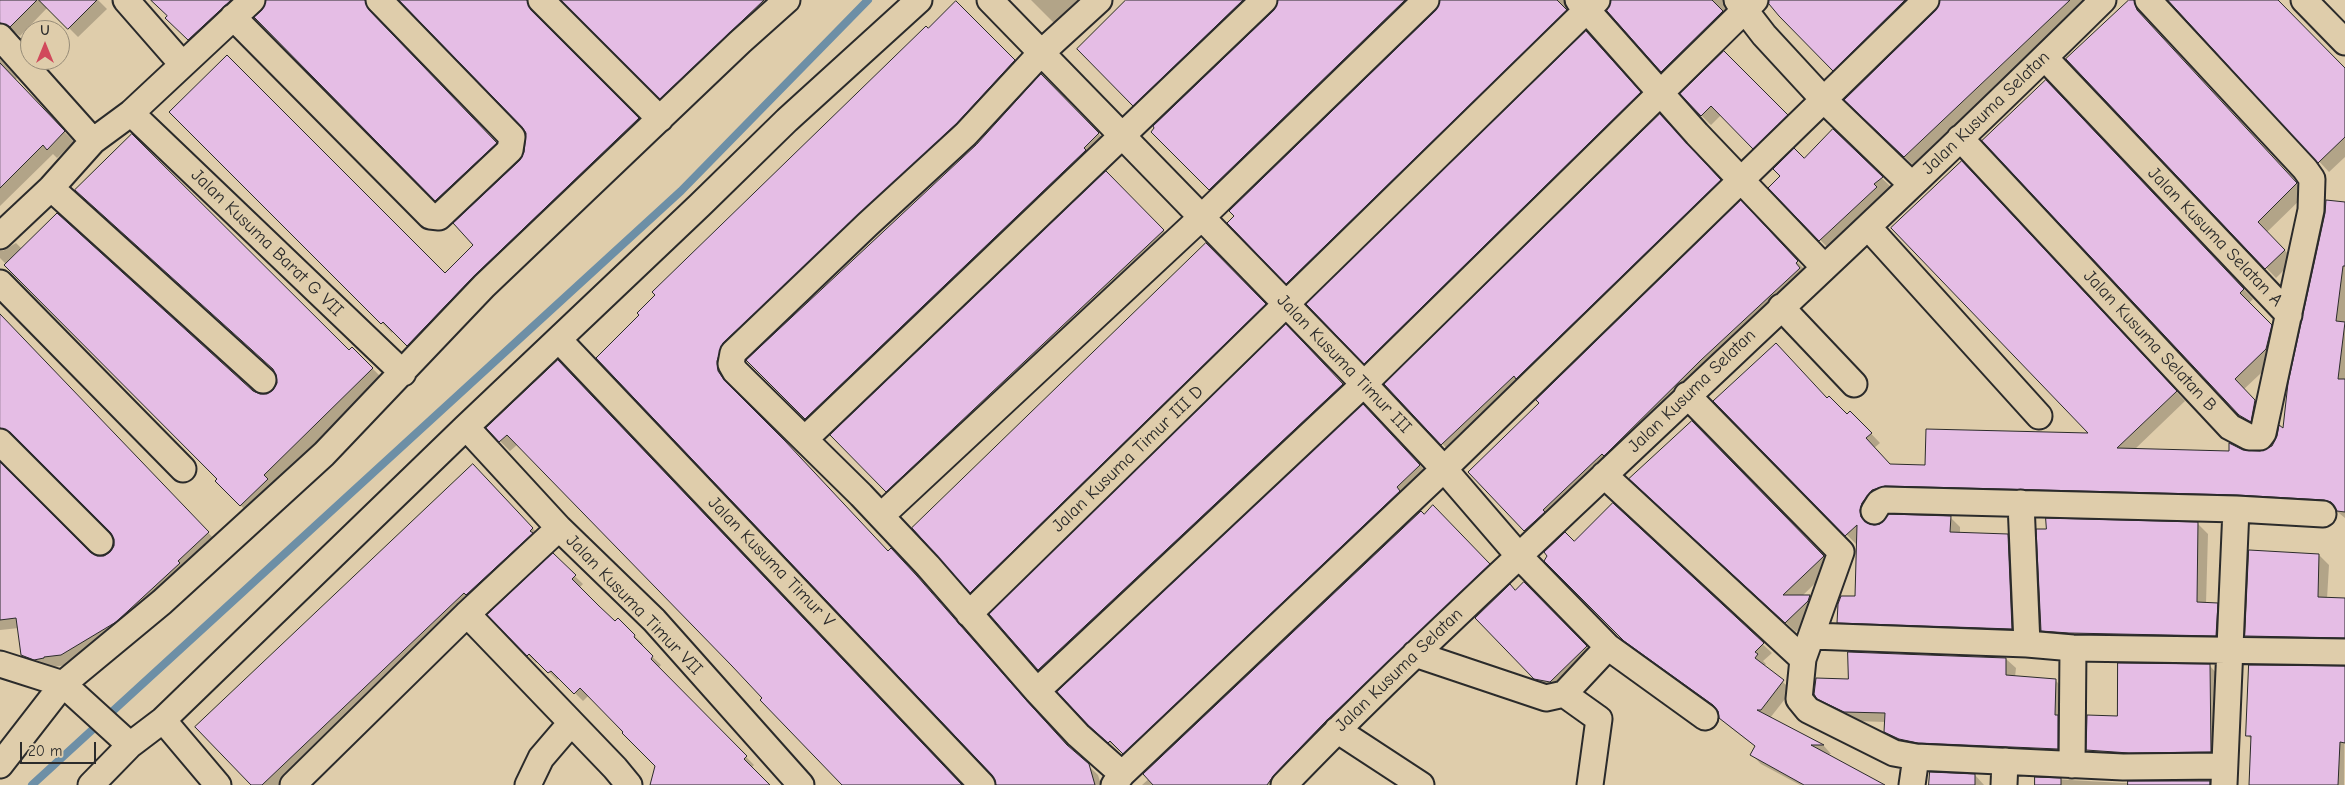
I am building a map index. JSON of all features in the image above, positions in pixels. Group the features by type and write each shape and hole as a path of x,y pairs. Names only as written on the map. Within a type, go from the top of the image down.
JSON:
{"street":[{"path":"126,0 182,64"},
{"path":"5,221 51,188 93,141 131,113 252,0"},
{"path":"233,17 430,216 439,217 510,150 512,137 379,0"},
{"path":"541,0 660,119"},
{"path":"0,765 63,684 237,535 324,454 484,286 788,0"},
{"path":"91,785 124,739 163,720 466,426 559,340 787,120 919,0"},
{"name":"Jalan Kusuma Timur III","path":"990,0 1364,384 1444,468 1519,556 1608,647 1705,717"},
{"path":"1099,0 1042,52 966,134 868,224 733,353 731,364 735,371 881,516 1118,779 1444,468 1926,0"},
{"path":"805,439 1120,135 1264,0"},
{"path":"881,516 1202,216 1426,0"},
{"name":"Jalan Kusuma Selatan","path":"1284,785 1415,654 1687,395 1868,227 2103,0"},
{"name":"Jalan Kusuma Selatan A","path":"2148,0 2306,169 2312,180 2311,210 2289,315"},
{"path":"2304,0 2345,42"},
{"path":"1587,3 1661,93 1740,180 1824,267"},
{"name":"Jalan Kusuma Timur III D","path":"969,614 1287,304 1587,3"},
{"path":"1037,691 1364,384 1661,93 1746,3 1764,35 1824,100 1912,184"},
{"path":"0,37 93,141"},
{"name":"Jalan Kusuma Selatan A","path":"2045,58 2289,315"},
{"name":"Jalan Kusuma Barat G VII","path":"131,113 403,373"},
{"name":"Jalan Kusuma Selatan B","path":"1960,138 2230,427 2249,437 2260,438 2263,433 2289,315"},
{"path":"51,188 263,380"},
{"path":"1868,227 2039,416"},
{"path":"0,283 183,469"},
{"path":"1781,307 1854,384"},
{"name":"Jalan Kusuma Timur V","path":"559,340 982,785"},
{"path":"1687,395 1841,552 1803,659 1799,699 1808,710 1894,753 2004,773 2072,765 2123,776 2224,776 2236,509"},
{"name":"Jalan Kusuma Timur VII","path":"466,426 559,528 654,620 801,785"},
{"path":"0,442 100,542"},
{"path":"1604,475 1803,659"},
{"path":"1874,511 1879,503 1885,500 2236,509 2323,514"},
{"path":"2021,503 2027,644"},
{"path":"293,785 467,614 559,528"},
{"path":"467,614 616,768 628,785"},
{"path":"1812,636 2027,644 2073,648 2345,652"},
{"path":"1415,654 1546,698 1564,694 1608,647"},
{"path":"2072,765 2073,648"},
{"path":"0,664 63,684 124,739"},
{"path":"1564,694 1599,719 1590,785"},
{"path":"163,720 218,785"},
{"path":"528,785 541,758 571,723"},
{"path":"1337,730 1420,785"},
{"path":"1912,785 1916,757"}],"building":[{"path":"0,0 37,0 10,27 0,23"},
{"path":"39,0 97,0 70,27 70,20 59,20"},
{"path":"151,0 231,0 188,40 165,18 167,16"},
{"path":"266,0 365,0 369,10 497,143 435,201 254,17 262,10"},
{"path":"399,0 527,0 531,10 639,118 474,276 407,346 383,322 381,324 169,112 227,55 445,273 473,245 453,223 520,160 524,152 526,133"},
{"path":"561,0 764,0 660,99"},
{"path":"1126,0 1243,0 1133,106 1077,49"},
{"path":"1278,0 1405,0 1209,190 1151,132 1154,128 1153,126 1274,10"},
{"path":"1440,0 1557,0 1567,10 1286,284 1227,223 1234,216 1229,211 1436,10"},
{"path":"1611,0 1712,0 1723,11 1661,72 1607,11"},
{"path":"1769,0 1905,0 1833,71 1779,16 1769,4"},
{"path":"1940,0 2070,0 1904,157 1844,100 1936,10"},
{"path":"2129,0 2134,0 2137,10 2297,183 2258,222 2285,250 2265,269 2066,59"},
{"path":"2168,0 2278,0 2345,68 2345,137 2318,163"},
{"path":"956,1 1015,60 956,124 723,343 717,361 718,371 725,381 785,441 888,551 891,548 1067,745 1089,764 1095,785 996,785 992,775 596,358 639,315 637,313 655,295 652,292 926,26 928,28"},
{"path":"1586,31 1641,92 1364,364 1306,304"},
{"path":"1724,51 1788,115 1753,149 1711,106 1701,116 1680,94"},
{"path":"0,63 65,131 47,150 43,145 0,188"},
{"path":"1041,74 1099,133 1084,148 1086,150 805,419 746,360 976,145"},
{"path":"2046,80 2244,289 2240,293 2272,325 2266,349 2235,379 2255,400 2251,422 2239,415 1982,141"},
{"path":"1660,114 1721,180 1516,379 1514,376 1441,445 1384,384"},
{"path":"1833,129 1883,177 1874,184 1877,187 1819,241 1768,188 1780,176 1773,169 1794,148 1804,158"},
{"path":"132,134 349,350 352,347 373,368 264,475 268,479 240,506 215,481 217,479 4,265 57,213 253,391 267,394 273,390 277,383 273,369 75,190"},
{"path":"1962,161 2177,391 2117,448 2229,451 2229,443 2243,450 2260,451 2272,446 2277,436 2279,425 2283,428 2288,383 2325,213 2326,200 2345,202 2345,266 2343,266 2336,321 2345,322 2338,379 2345,379 2345,512 2337,511 2331,502 2324,500 2237,495 1885,486 1872,490 1862,503 1861,517 1867,523 1880,524 1889,514 1951,516 1950,532 2008,534 2012,629 1837,623 1838,604 1841,596 1855,596 1857,525 1845,536 1713,401 1776,343 1827,398 1829,396 1847,414 1850,411 1872,433 1866,438 1890,464 1925,465 1926,429 2088,433 1891,228"},
{"path":"1106,171 1164,230 886,492 830,435"},
{"path":"1741,200 1798,261 1796,263 1800,268 1701,360 1604,456 1602,454 1543,510 1545,512 1524,531 1468,472 1539,403 1536,400"},
{"path":"1206,243 1266,304 970,593 912,528"},
{"path":"0,314 209,532 178,561 180,563 116,622 61,655 34,660 21,655 16,618 0,620 0,462 90,552 97,556 104,556 114,546 114,539 110,532 10,432 0,428"},
{"path":"1286,324 1343,384 1038,670 989,614"},
{"path":"558,360 962,785 842,785 760,700 762,698 732,666 507,435 499,442 486,428"},
{"path":"1363,404 1420,465 1397,487 1400,491 1123,754 1110,741 1108,743 1088,725 1057,692"},
{"path":"1692,421 1824,556 1783,595 1810,595 1808,601 1785,623 1629,479"},
{"path":"473,464 533,528 530,531 533,533 466,595 464,593 262,785 251,785 195,727"},
{"path":"1613,503 1764,643 1755,652 1758,654 1755,658 1784,680 1761,710 1757,710 1824,745 1811,745 1885,785 1804,785 1750,755 1755,746 1719,718 1718,711 1713,705 1624,641 1544,561 1547,556 1544,552 1565,532 1574,541"},
{"path":"1433,505 1490,564 1325,722 1274,775 1267,785 1153,785 1143,774 1421,511 1424,514"},
{"path":"2046,518 2198,522 2197,602 2218,603 2216,636 2041,631 2036,529 2046,529"},
{"path":"2249,550 2319,554 2318,597 2345,598 2345,638 2245,636"},
{"path":"553,553 576,575 572,579 615,621 618,618 635,635 634,637 653,656 651,659 747,756 744,759 770,785 650,785 655,766 623,732 580,688 574,694 551,671 548,673 529,654 527,656 487,615"},
{"path":"1524,582 1587,646 1550,682 1534,679 1475,618 1510,584 1515,590"},
{"path":"1848,652 2006,658 2006,675 2056,679 2055,715 2058,715 2058,749 1918,743 1899,739 1884,732 1885,713 1844,712 1817,699 1814,694 1816,678 1848,679"},
{"path":"2118,663 2210,664 2211,752 2129,753 2086,750 2087,715 2117,716"},
{"path":"2249,665 2345,666 2345,743 2340,742 2338,785 2249,785 2251,736 2246,736"},
{"path":"1930,772 1975,774 1975,785 1929,785"},
{"path":"2035,777 2061,778 2061,785 2035,785"},
{"path":"2128,781 2210,781 2210,785 2128,785"}],"waterway":[{"path":"32,785 681,191 868,0"}]}
